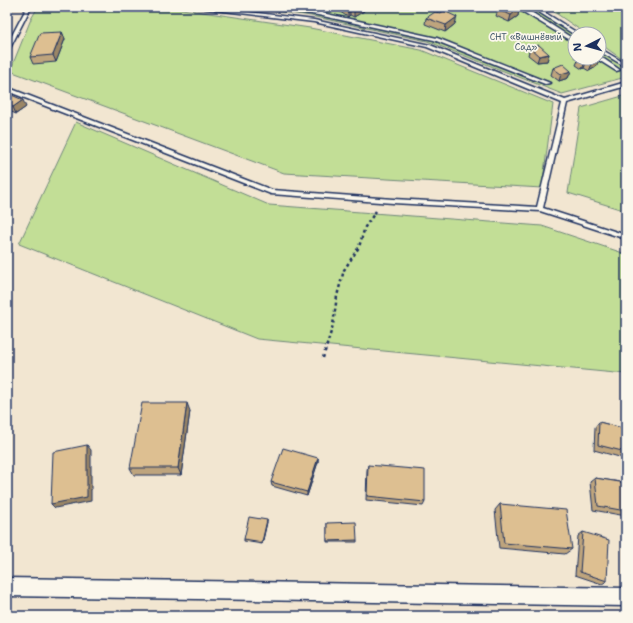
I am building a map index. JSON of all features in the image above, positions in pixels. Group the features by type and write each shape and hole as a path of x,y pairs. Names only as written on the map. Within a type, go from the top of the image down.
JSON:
{"street":[{"path":"7,587 626,597"}],"lane":[{"path":"7,50 29,7"},
{"path":"198,7 314,21 428,46 565,102 626,84"},
{"path":"271,7 318,14 435,39 547,83"},
{"path":"318,14 328,7"},
{"path":"517,7 567,37"},
{"path":"533,7 567,28"},
{"path":"607,54 626,66"},
{"path":"607,63 618,70"},
{"path":"7,89 271,192 393,201 540,209 626,237"},
{"path":"540,209 565,102"}],"path":[{"path":"323,358 333,325 336,296 344,270 359,247 365,227 376,211 393,201"}],"green space":[{"path":"38,7 168,7 310,28 421,50 553,104 542,188 284,173 10,71 31,19"},
{"name":"СНТ «Вишнёвый Сад»","path":"245,7 533,7 567,29 567,66 607,66 607,55 626,68 626,77 562,94 427,41 311,16"},
{"path":"547,7 626,7 626,62 607,49 607,26 574,26"},
{"path":"626,95 626,211 568,193 581,108"},
{"path":"76,122 269,205 542,226 626,254 626,374 257,339 19,244"}],"building":[{"path":"343,7 360,7 354,10 348,10"},
{"path":"501,7 514,7 519,9 511,15 498,10"},
{"path":"444,11 457,17 446,25 426,18 435,12 440,13"},
{"path":"62,32 53,55 30,57 40,33"},
{"path":"539,45 549,54 539,56 530,48"},
{"path":"563,64 571,71 561,74 553,68"},
{"path":"7,93 23,100 13,107 7,105"},
{"path":"142,403 187,403 178,468 130,468"},
{"path":"599,422 626,429 626,452 598,445"},
{"path":"87,445 87,497 51,504 53,452"},
{"path":"283,448 318,458 307,492 271,482"},
{"path":"368,465 425,470 425,502 367,496"},
{"path":"595,478 626,483 626,511 598,506"},
{"path":"500,504 566,510 572,549 504,543"},
{"path":"249,517 267,520 262,542 244,539"},
{"path":"356,522 357,540 327,541 327,523"},
{"path":"583,532 609,540 607,581 580,572"}],"waterway":[{"path":"7,15 12,7"}]}
